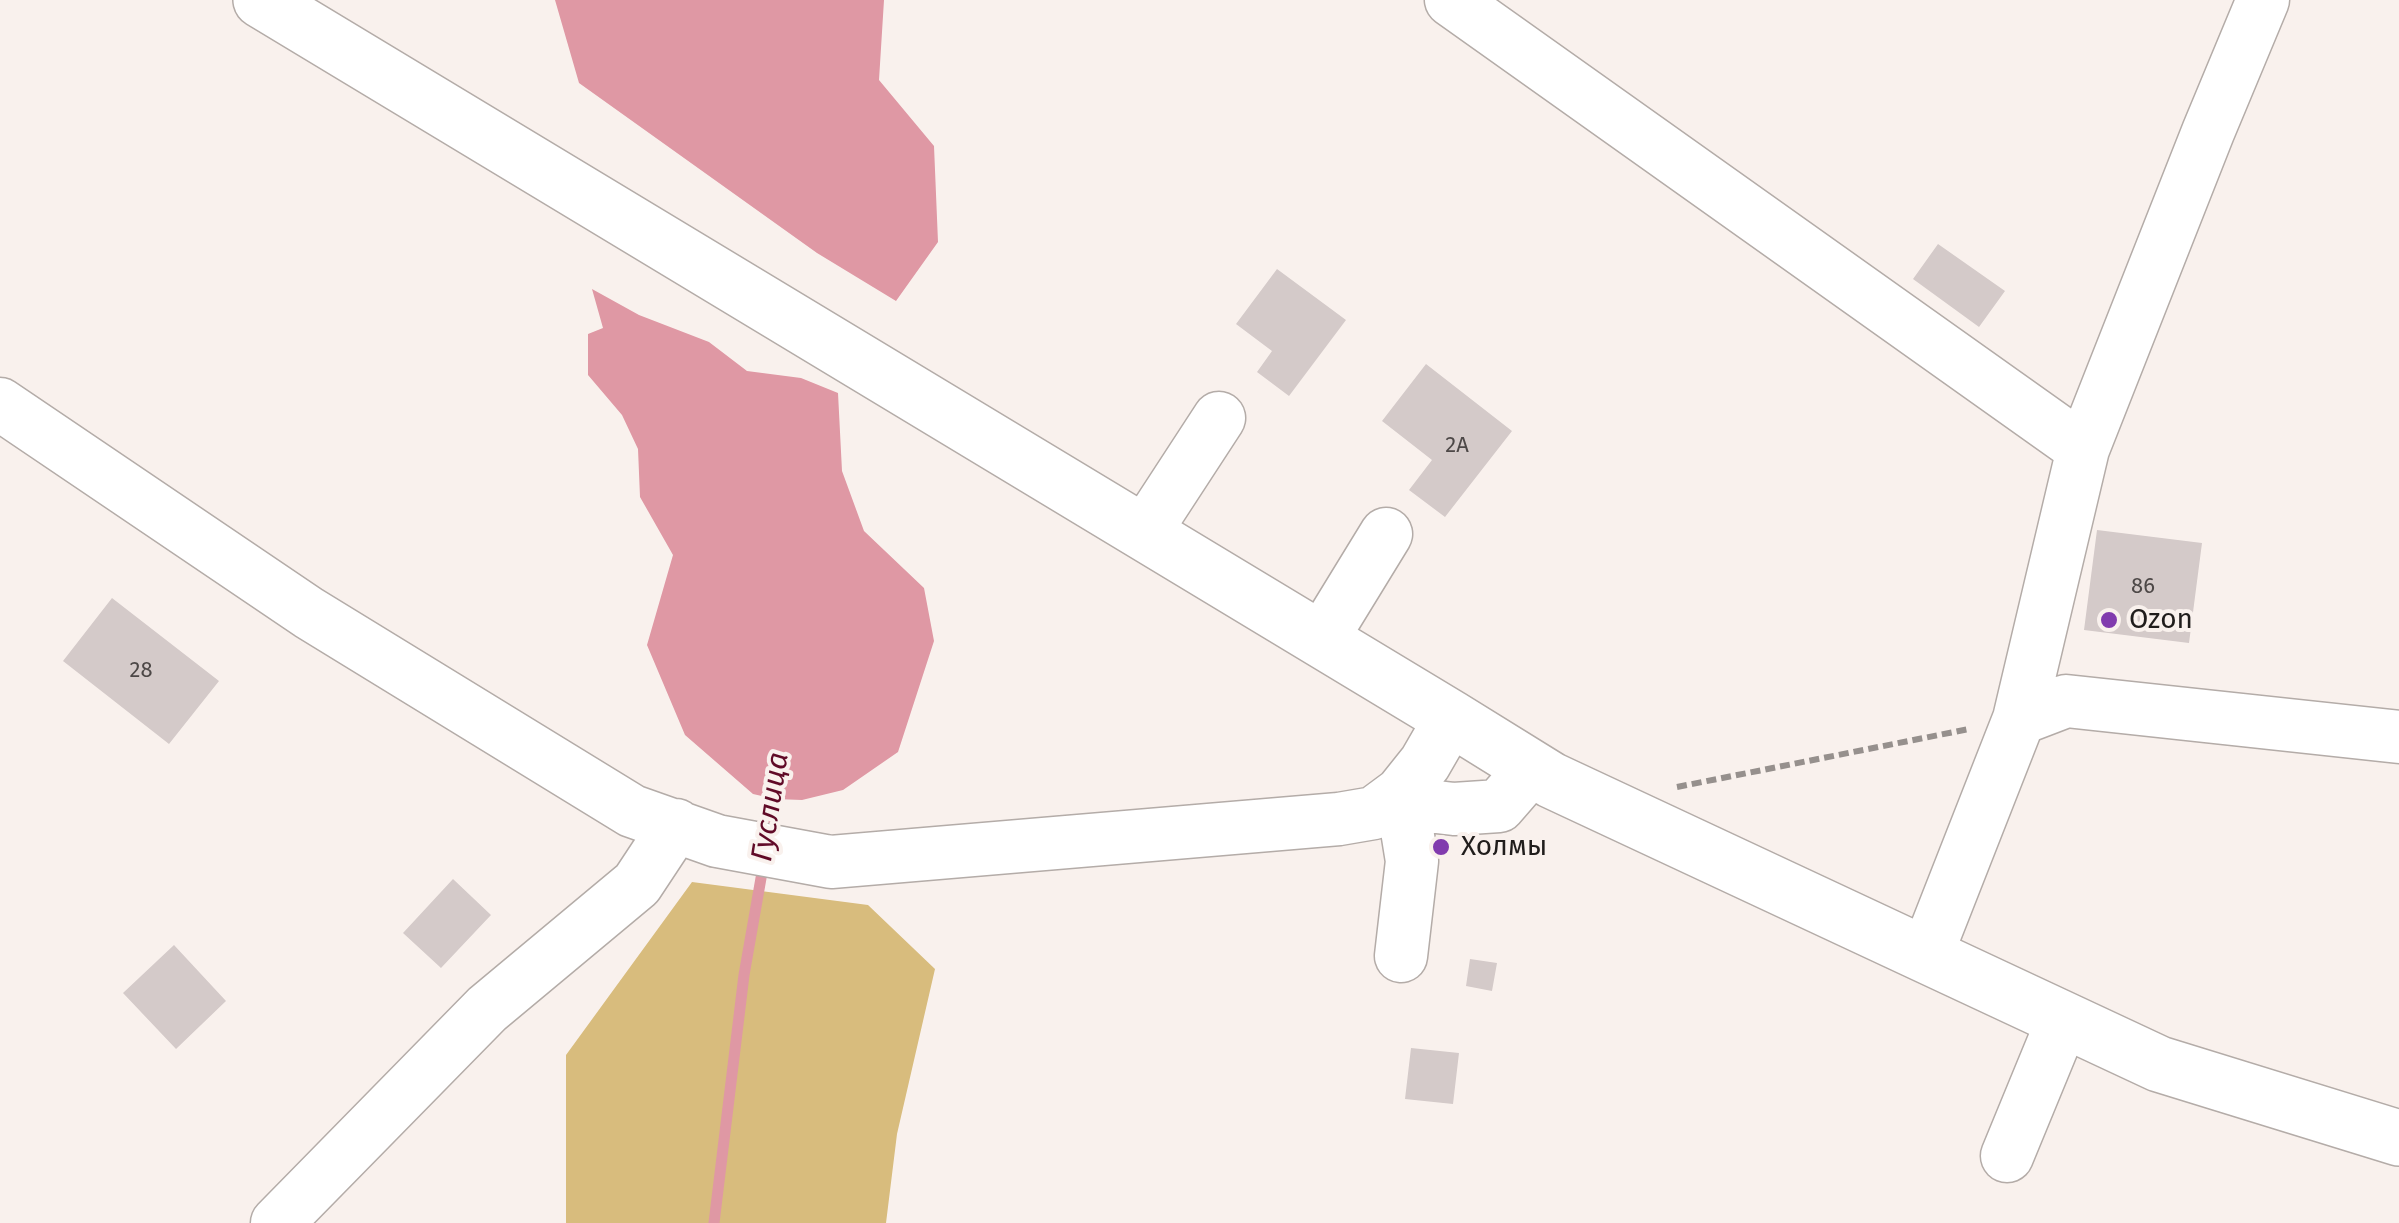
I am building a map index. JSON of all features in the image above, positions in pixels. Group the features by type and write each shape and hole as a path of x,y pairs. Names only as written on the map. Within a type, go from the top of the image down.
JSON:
{"main road":[{"path":"261,0 1550,780 2159,1064 2399,1138"}],"street":[{"path":"1451,0 2083,449"},
{"path":"1926,956 2019,720 2083,449 2263,0"},
{"path":"0,404 309,613 632,811 696,833 830,862 1374,814 1401,794 1425,763 1451,718"},
{"path":"1144,533 1219,418"},
{"path":"1321,640 1386,534"},
{"path":"2019,720 2066,701 2399,736"},
{"path":"1401,794 1428,806 1498,806 1532,768"},
{"path":"1401,794 1412,861 1401,956"},
{"path":"277,1223 487,1009 696,833"},
{"path":"2007,1156 2063,1020"}],"path":[{"path":"1670,789 2019,720"}],"shaded area":[{"path":"555,0 884,0 879,80 934,146 938,242 896,301 817,253 579,83"},
{"path":"592,289 639,315 709,342 747,371 801,378 838,393 842,471 864,531 924,588 934,641 898,752 843,790 802,800 753,794 685,735 647,645 673,555 640,497 638,449 622,415 588,375 588,334 603,328"},
{"path":"692,882 868,905 935,969 897,1134 886,1223 566,1223 566,1055"}],"building":[{"path":"1938,244 2005,291 1979,327 1913,279"},
{"path":"1277,269 1346,320 1289,396 1257,372 1272,351 1236,324"},
{"path":"1426,364 1512,431 1445,517 1409,490 1432,460 1382,421"},
{"path":"2097,530 2202,543 2189,643 2084,630"},
{"path":"112,598 219,681 169,744 63,661"},
{"path":"453,879 491,915 441,968 403,933"},
{"path":"174,945 226,1001 176,1049 123,993"},
{"path":"1470,959 1497,963 1492,991 1466,986"},
{"path":"1411,1048 1459,1053 1453,1104 1405,1099"}],"waterway":[{"name":"Гуслица","path":"768,838 777,787"},
{"name":"Гуслица","path":"714,1223 744,975 764,861"}],"place":[{"name":"Ozon","path":"2109,620"},
{"name":"Холмы","path":"1441,847"}]}
